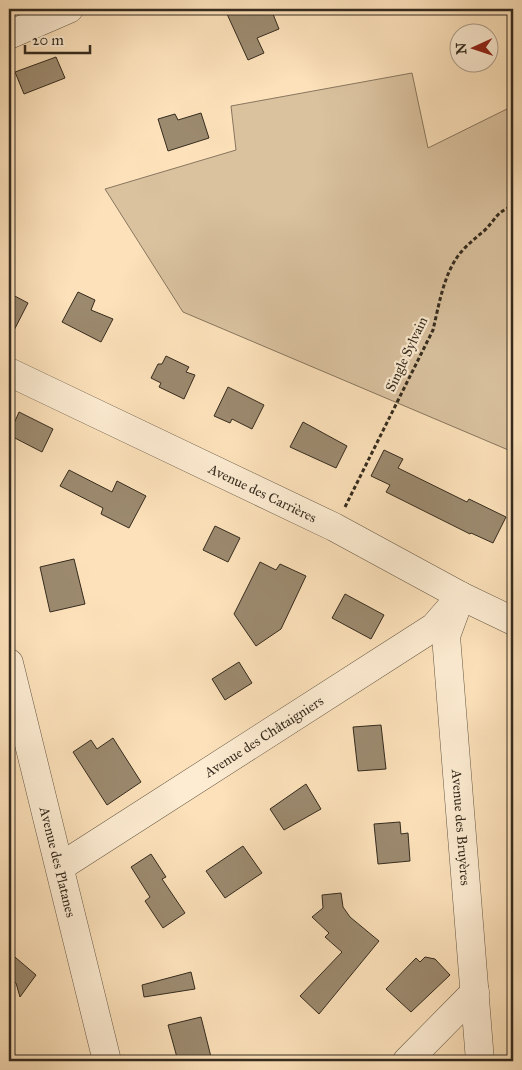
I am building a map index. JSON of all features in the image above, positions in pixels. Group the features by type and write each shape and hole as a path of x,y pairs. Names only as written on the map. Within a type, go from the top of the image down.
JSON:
{"street":[{"path":"9,35 69,9"},
{"name":"Avenue des Carrières","path":"9,372 334,527 461,596 513,621"},
{"name":"Avenue des Châtaigniers","path":"60,866 434,627 461,596"},
{"name":"Avenue des Bruyères","path":"461,596 446,636 476,992 480,1061"},
{"name":"Avenue des Platanes","path":"9,663 107,1061"},
{"path":"407,1061 476,992"}],"path":[{"name":"Single Sylvain","path":"334,527 433,330 453,263 462,250 488,227 493,218 502,210 513,206"}],"shaded area":[{"path":"412,73 428,148 513,106 513,452 183,312 105,189 236,150 231,106"}],"building":[{"path":"228,9 271,9 279,29 257,38 264,53 248,60 227,14 230,13"},
{"path":"56,57 65,78 24,94 15,72"},
{"path":"201,113 209,138 168,151 158,119 175,114 178,120"},
{"path":"78,292 95,300 91,310 113,319 101,342 62,322"},
{"path":"9,293 28,303 9,340"},
{"path":"166,356 189,367 186,372 195,375 184,399 159,387 161,383 151,378 158,364 162,364"},
{"path":"228,387 264,405 252,429 232,419 230,423 214,416"},
{"path":"19,412 53,429 42,452 9,435"},
{"path":"303,422 347,446 336,468 290,447"},
{"path":"384,450 403,459 398,468 467,502 469,499 506,517 493,543 470,534 386,492 390,485 371,476"},
{"path":"69,470 112,492 117,481 146,496 129,528 101,514 103,508 60,486"},
{"path":"215,526 240,538 228,562 203,550"},
{"path":"74,559 85,604 50,612 40,567"},
{"path":"260,562 276,570 280,564 306,576 281,629 256,646 234,614"},
{"path":"345,594 384,615 371,639 332,618"},
{"path":"239,662 252,683 225,700 212,679"},
{"path":"381,725 386,769 358,771 353,727"},
{"path":"113,738 141,782 107,805 73,752 91,740 97,749"},
{"path":"306,784 321,809 284,830 270,809"},
{"path":"400,822 401,834 408,833 410,861 378,864 374,824"},
{"path":"243,846 262,873 225,898 206,871"},
{"path":"151,854 166,877 162,879 185,913 163,928 145,901 150,897 131,867"},
{"path":"341,893 343,907 350,917 379,941 319,1014 300,996 342,952 325,937 329,933 312,917 323,908 322,895"},
{"path":"9,952 36,975 20,997 16,983 9,978"},
{"path":"425,957 435,959 450,975 411,1012 386,989 416,958 420,962"},
{"path":"191,972 195,989 144,997 142,985"},
{"path":"201,1017 212,1061 178,1061 168,1025"}]}
